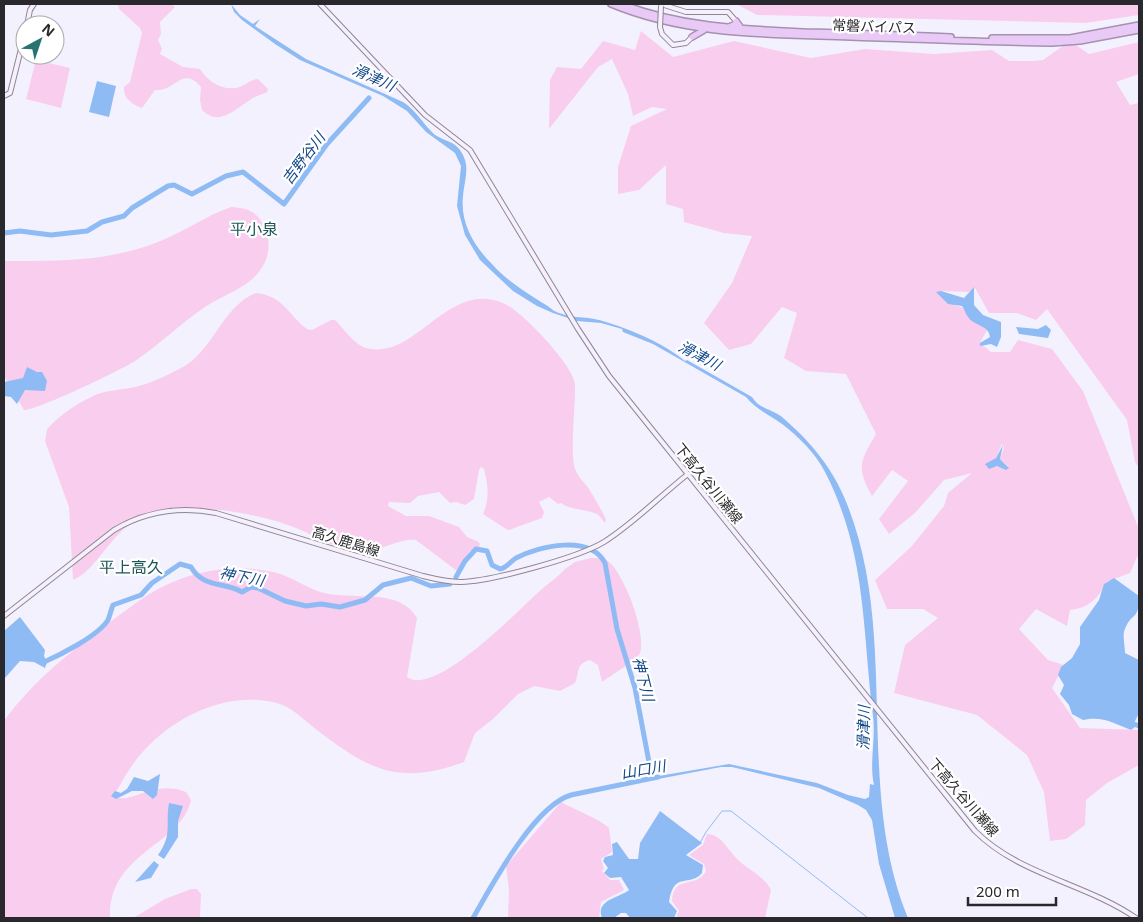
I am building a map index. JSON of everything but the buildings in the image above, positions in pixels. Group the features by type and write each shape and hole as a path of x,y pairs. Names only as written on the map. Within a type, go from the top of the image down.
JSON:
{"highway":[{"name":"常磐バイパス","path":"611,4 644,16 705,30 845,37 1052,43 1080,41 1139,30"},
{"name":"常磐バイパス","path":"622,4 647,13 689,23 744,30 1052,39 1081,37 1139,25"},
{"path":"727,28 735,24 736,21 738,26 744,30"},
{"path":"688,27 692,37 705,30"}],"main road":[{"name":"下高久谷川瀬線","path":"320,4 425,115 470,150 578,329 609,376 975,831 989,844 1011,858 1105,899 1136,918"},
{"path":"692,37 686,43 672,45 662,34 660,27 661,4 686,12 728,12 736,21"},
{"path":"4,96 10,93 17,65"},
{"name":"高久鹿島線","path":"4,616 114,530 142,517 174,510 193,509 216,513 423,576 458,582 488,578 593,548 616,533 688,474"}],"shaded area":[{"path":"118,4 171,4 175,7 160,22 161,34 158,40 162,49 160,54 183,67 200,69 207,78 222,87 240,87 258,79 268,89 267,92 254,97 226,115 214,117 202,110 200,100 201,87 189,78 162,90 155,90 142,108 134,105 126,97 124,87 130,82 142,33 140,28 119,9"},
{"path":"736,4 1139,4 1139,15 1085,23 757,15"},
{"path":"641,31 673,57 734,41 811,58 865,49 934,54 992,50 1009,61 1033,61 1043,60 1070,41 1089,54 1139,42 1139,74 1116,82 1130,105 1139,103 1139,468 1135,462 1127,420 1047,309 1036,320 1017,313 989,313 975,288 969,292 941,291 946,302 963,308 987,330 980,343 991,352 1010,352 1018,340 1052,349 1083,391 1139,529 1139,553 1130,573 1106,582 1092,602 1070,610 1067,626 1036,609 1019,629 1048,660 1064,665 1052,688 1080,728 1139,730 1139,765 1107,783 1086,800 1085,825 1066,839 1050,841 1044,792 1027,755 977,715 894,693 905,645 938,618 923,609 887,609 875,580 911,547 944,506 948,493 972,473 944,480 915,513 889,534 879,519 908,481 892,470 872,496 864,478 862,465 866,451 876,434 846,374 806,371 784,358 797,313 782,307 751,344 729,350 704,323 732,283 752,236 724,233 684,222 683,209 666,204 666,165 639,190 618,194 618,167 631,126 667,109 652,107 633,116 628,94 612,59 598,67 549,129 550,80 557,67 581,69 603,41 635,50","holes":["1002,444 1004,447 1000,459 1008,466 1006,470 1000,466 993,467 989,462 996,458"]},
{"path":"35,65 57,65 70,68 61,108 26,99"},
{"path":"231,207 251,211 261,221 266,231 268,253 264,264 256,276 205,307 127,366 61,397 32,409 24,410 4,376 4,261 82,259 139,249 177,234"},
{"path":"256,293 273,298 279,302 307,329 312,330 331,320 335,320 353,340 366,348 384,349 401,343 448,311 465,302 483,299 503,303 511,308 545,339 572,375 575,384 574,464 577,474 589,489 604,515 605,523 597,514 561,503 558,504 549,497 539,502 544,512 542,518 509,530 506,529 483,514 488,491 484,469 481,467 474,499 465,505 456,502 450,503 439,492 418,496 410,503 389,502 388,506 406,516 429,516 459,527 467,537 479,542 480,546 469,552 457,571 416,540 401,541 370,551 353,551 331,544 279,522 239,513 196,508 176,509 139,519 120,533 89,568 73,580 69,507 45,441 47,429 68,410 93,396 108,391 140,386 181,368 192,361 210,341 234,308 244,299"},
{"path":"591,558 606,560 620,576 633,604 640,635 641,647 639,655 602,682 598,665 590,660 580,666 575,683 560,691 534,686 518,694 493,719 475,733 464,762 421,773 403,773 369,764 336,744 295,712 280,704 259,700 237,701 216,705 195,713 157,737 127,773 115,793 115,797 122,798 164,788 175,789 186,792 191,800 185,816 174,829 146,851 120,878 112,896 110,918 4,918 4,721 26,694 51,669 147,595 195,574 242,568 277,573 315,590 329,594 390,599 410,609 417,618 407,677 420,680 437,675 457,663 478,648 565,569 575,562"},
{"path":"561,802 592,817 609,828 612,852 601,859 604,869 602,871 610,880 619,880 624,890 601,902 599,918 508,918 509,890 506,866"},
{"path":"707,834 716,837 724,843 737,859 768,885 771,890 765,918 676,918 679,911 672,901 676,887 697,879 706,871 704,864 689,855 703,845"},
{"path":"191,889 197,889 201,894 200,918 133,918 165,899"}],"water":[{"path":"231,4 240,15 253,24 260,19 255,26 306,59 403,102 412,109 434,134 457,147 463,155 466,165 463,206 466,225 470,234 480,250 498,270 524,291 557,312 600,320 615,325 668,349 685,361 687,360 752,397 758,404 778,414 820,456 835,479 847,504 863,555 871,606 883,817 892,868 908,918 895,918 879,864 872,820 866,810 858,805 819,788 732,767 721,767 653,780 653,777 729,764 817,783 848,795 865,799 869,797 870,784 874,785 872,768 874,725 861,592 849,532 839,502 817,459 794,434 746,397 653,344 623,332 622,329 601,323 577,321 553,313 537,306 513,291 480,260 465,235 457,206 461,166 455,153 426,132 407,111 383,96 300,60 275,44 242,20 234,12"},
{"path":"97,81 116,86 109,117 89,112"},
{"path":"974,287 974,305 983,315 1001,322 1001,337 997,347 991,344 980,346 980,343 990,337 987,330 971,320 962,306 948,304 936,292 941,291 964,298"},
{"path":"1046,325 1051,330 1048,338 1019,334 1016,327 1038,329"},
{"path":"27,367 37,372 42,372 47,381 45,391 25,390 17,404 11,397 4,396 4,382 23,378"},
{"path":"1003,445 1000,459 1009,468 1006,470 997,466 989,469 985,464 996,458"},
{"path":"1114,578 1139,596 1138,610 1128,623 1124,634 1125,653 1139,660 1139,713 1134,723 1135,727 1131,730 1102,720 1083,720 1072,714 1069,705 1060,694 1064,685 1058,675 1061,667 1072,658 1080,644 1080,627 1099,600 1104,584"},
{"path":"20,617 45,650 44,656 47,662 45,668 34,662 20,661 4,679 4,631"},
{"path":"160,774 157,795 153,799 143,791 132,791 116,799 111,796 115,791 121,793 127,789 134,777 148,781"},
{"path":"169,803 183,806 178,821 178,837 164,859 158,855 163,848 167,835"},
{"path":"660,811 702,843 686,855 703,865 702,873 697,877 682,881 674,886 669,902 677,911 674,918 630,918 626,913 621,913 614,918 602,918 602,907 605,903 629,890 621,877 610,878 604,873 608,868 603,861 605,857 613,855 612,844 617,842 629,859 638,859 640,843"},
{"path":"154,861 159,865 151,878 135,882"}],"waterway":[{"name":"吉野谷川","path":"4,233 20,231 51,235 87,231 102,222 124,216 132,208 168,186 174,185 192,194 226,176 243,172 284,204 327,144 369,98"},
{"name":"神下川","path":"456,577 465,561 476,549 487,551 492,565 500,569 516,558 550,547 576,546 588,548 598,554 605,563 617,629 635,688 652,778"},
{"name":"神下川","path":"42,663 87,639 108,620 113,605 141,595 152,583 180,564 191,567 196,574 208,582 242,592 251,587 258,588 285,601 306,606 321,604 340,607 365,600 383,585 411,578 431,586 450,584"},
{"path":"1129,722 1139,726"},
{"name":"山口川","path":"473,918 515,848 543,814 557,802 571,795 658,777"},
{"path":"700,843 722,811 731,811 868,918"}],"district":[{"name":"平小泉","path":"254,229"},
{"name":"平上高久","path":"131,567"}],"water label":[{"name":"滑津川","path":"374,77"},
{"name":"滑津川","path":"700,355"},
{"name":"滑津川","path":"863,728"}]}
